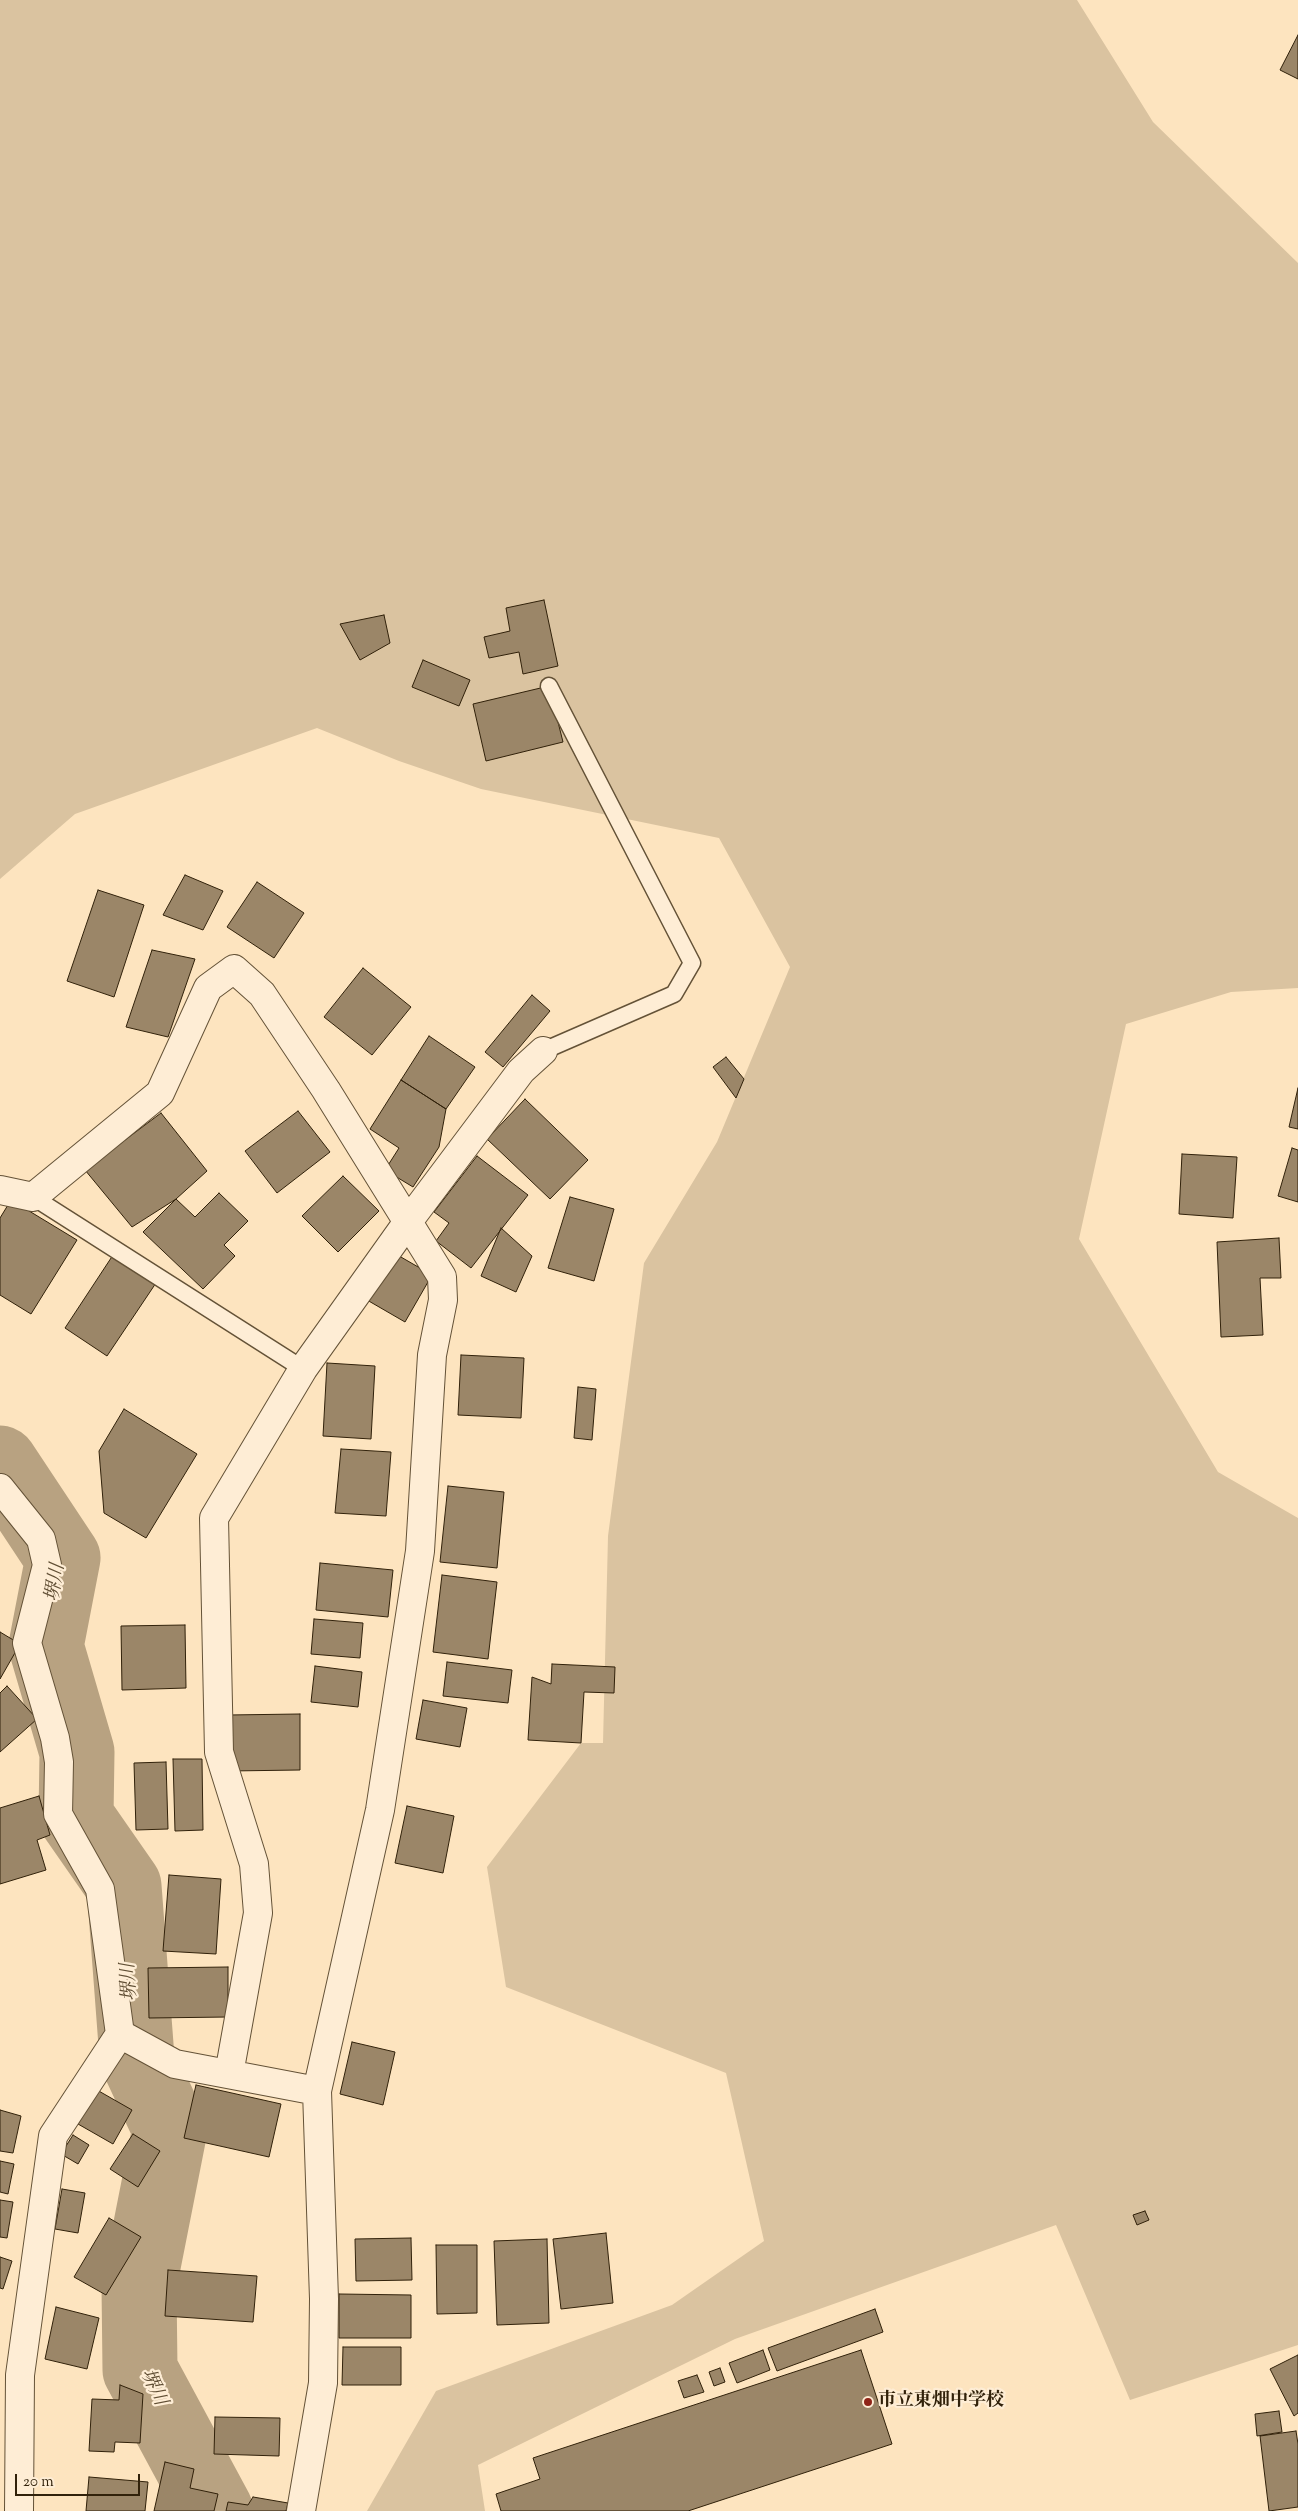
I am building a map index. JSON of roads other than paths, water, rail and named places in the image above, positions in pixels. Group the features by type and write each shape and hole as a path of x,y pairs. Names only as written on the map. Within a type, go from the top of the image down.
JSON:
{"street":[{"path":"0,1190 33,1197 160,1093 208,988 234,969 262,994 326,1090 407,1223 442,1276 443,1300 432,1355 420,1552 380,1810 318,2091 324,2299 323,2383 301,2511"},
{"path":"229,2074 258,1913 254,1864 219,1752 214,1518 304,1369 407,1223 521,1071 543,1051"},
{"path":"0,1488 40,1539 47,1565 27,1643 55,1738 59,1762 58,1814 100,1889 120,2034 53,2136 10,2367 19,2511"},
{"path":"120,2034 175,2064 318,2091"}],"lane":[{"path":"543,1051 674,994 692,963 549,686"},
{"path":"33,1197 304,1369"}],"waterway":[{"name":"堺川","path":"0,1463 63,1558 46,1646 77,1752 76,1817 124,1886 137,2058 170,2129 139,2286 140,2370 216,2511"}],"place":[{"name":"市立東畑中学校","path":"868,2402"}]}
